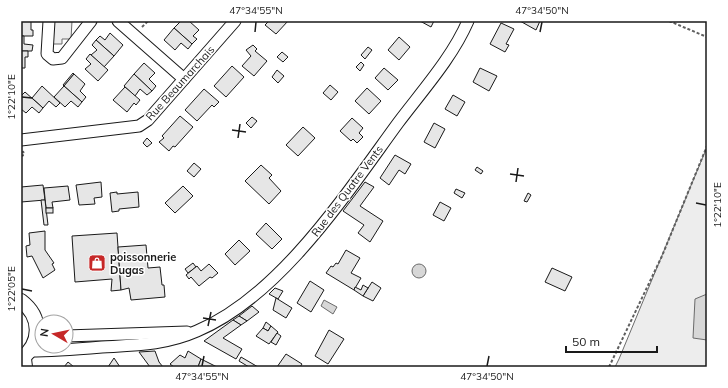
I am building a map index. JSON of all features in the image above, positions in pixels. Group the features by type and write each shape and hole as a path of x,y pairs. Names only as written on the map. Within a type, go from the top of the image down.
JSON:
{"street":[{"path":"49,21 47,54 53,59 62,58 91,21"},
{"path":"118,21 184,79"},
{"name":"Rue Beaumarchais","path":"21,140 139,126 148,120 235,21"},
{"name":"Rue des Quatre Vents","path":"24,359 164,343 196,332 215,323 235,310 260,290 296,255 330,215 444,62 468,21"},
{"path":"21,301 34,314"},
{"name":"Rue des Quatre Vents","path":"74,336 196,332"},
{"path":"24,359 34,342"}],"path":[{"path":"669,21 707,37"},
{"path":"609,367 662,256 707,146"}],"shaded area":[{"path":"53,21 72,21 71,39 62,39 62,44 52,44"},
{"path":"707,147 707,367 615,367 619,359"},
{"path":"419,264 424,266 426,271 424,276 419,278 414,276 412,271 414,266"},
{"path":"707,294 707,340 693,338 695,299"},
{"path":"324,300 337,307 333,314 321,306"}],"building":[{"path":"21,21 31,21 33,36 21,36"},
{"path":"181,21 189,21 199,30 193,36 197,39 192,44 174,28"},
{"path":"269,21 288,21 276,34 265,25"},
{"path":"420,21 434,21 431,27"},
{"path":"520,21 540,21 536,30"},
{"path":"501,23 514,29 506,44 509,45 505,52 490,44"},
{"path":"174,28 192,44 188,49 181,43 175,50 164,40"},
{"path":"110,33 123,45 114,56 96,40 100,36 105,40"},
{"path":"21,36 24,36 24,44 33,45 32,51 21,51"},
{"path":"399,37 410,47 399,60 388,50"},
{"path":"96,40 114,56 104,67 91,55 97,50 92,45"},
{"path":"253,45 257,49 255,51 267,61 254,76 242,66 251,56 246,50"},
{"path":"368,47 372,50 365,59 361,55"},
{"path":"21,51 28,51 28,57 25,57 25,68 21,68"},
{"path":"282,52 288,57 283,62 277,57"},
{"path":"90,54 108,70 98,81 85,69 91,64 86,59"},
{"path":"361,62 364,65 360,71 356,67"},
{"path":"144,63 155,73 149,79 156,86 152,91 134,74"},
{"path":"232,66 244,77 226,97 214,86"},
{"path":"384,68 398,80 388,90 375,78"},
{"path":"480,68 497,76 489,91 473,82"},
{"path":"277,70 284,76 278,83 272,77"},
{"path":"73,73 74,74 64,86 63,85"},
{"path":"74,74 85,84 80,91 86,97 82,102 64,86"},
{"path":"134,74 152,91 147,95 140,89 135,96 124,86"},
{"path":"330,85 338,92 331,100 323,93"},
{"path":"42,86 60,103 56,107 49,101 43,108 32,98"},
{"path":"64,86 82,102 78,107 71,101 65,107 54,97"},
{"path":"125,87 140,100 136,105 134,103 127,112 113,100"},
{"path":"367,88 381,101 369,114 355,101"},
{"path":"204,89 219,102 214,107 212,105 197,121 185,110"},
{"path":"25,92 43,108 39,113 32,107 26,113 21,109 21,96"},
{"path":"453,95 465,102 457,116 445,109"},
{"path":"180,116 193,127 175,147 173,146 169,151 159,142 164,138 162,136"},
{"path":"252,117 257,121 251,128 246,123"},
{"path":"352,118 363,128 359,133 363,137 357,143 353,139 351,141 340,131"},
{"path":"434,123 445,129 435,148 424,142"},
{"path":"303,127 315,138 298,156 286,145"},
{"path":"147,138 152,143 147,147 143,143"},
{"path":"395,155 411,164 405,174 399,170 389,185 380,178"},
{"path":"194,163 201,169 194,177 187,171"},
{"path":"261,165 272,175 269,178 281,191 269,204 245,181"},
{"path":"477,167 483,171 481,174 475,170"},
{"path":"101,182 102,197 94,198 95,204 79,205 76,185"},
{"path":"365,182 374,187 360,206 383,221 370,242 358,233 364,225 343,211"},
{"path":"43,185 45,200 21,202 21,187"},
{"path":"68,186 70,200 52,202 53,208 46,208 44,188"},
{"path":"183,186 193,196 175,213 165,203"},
{"path":"456,189 465,193 462,198 454,193"},
{"path":"117,192 117,194 138,192 139,207 119,209 119,211 112,212 110,193"},
{"path":"528,193 531,195 527,202 524,201"},
{"path":"41,200 45,200 48,225 44,225"},
{"path":"440,202 451,208 444,221 433,215"},
{"path":"46,208 53,208 53,213 46,213"},
{"path":"266,223 282,239 272,249 256,234"},
{"path":"45,231 45,250 54,263 52,264 55,270 43,278 32,256 27,257 26,246 30,245 29,233"},
{"name":"poissonnerie Dugas","path":"117,233 121,290 111,291 112,279 75,282 72,236"},
{"path":"239,240 250,251 235,265 225,254"},
{"path":"146,245 148,268 160,267 165,297 131,300 129,288 121,290 118,247"},
{"path":"346,250 360,258 351,273 361,278 354,290 326,273 331,266 333,267 336,263 338,264"},
{"path":"193,263 196,267 188,273 185,269"},
{"path":"209,264 218,273 212,278 210,277 199,286 191,277 189,279 186,275 197,266 201,271"},
{"path":"552,268 572,277 565,291 545,282"},
{"path":"310,281 324,290 311,312 297,303"},
{"path":"372,282 381,288 373,301 363,296"},
{"path":"363,285 368,288 363,296 354,290 355,287 361,290"},
{"path":"275,288 283,291 278,299 269,294"},
{"path":"276,298 292,308 286,318 273,310"},
{"path":"252,306 259,312 247,321 239,316"},
{"path":"239,316 247,321 241,325 233,320"},
{"path":"233,320 241,325 223,338 242,349 236,359 204,341"},
{"path":"266,322 271,326 268,331 263,328"},
{"path":"271,326 278,332 269,344 256,336 263,328 268,331"},
{"path":"329,330 344,339 328,364 315,356"},
{"path":"277,333 281,336 276,345 271,342"},
{"path":"155,351 159,362 163,367 150,367 139,352"},
{"path":"188,351 201,359 198,367 174,367 170,364 180,355 185,358"},
{"path":"286,354 302,364 300,367 277,367"},
{"path":"241,357 258,367 249,367 239,361"},
{"path":"114,358 120,367 108,367"},
{"path":"201,359 217,367 198,367"},
{"path":"68,362 74,367 64,367"}],"place":[{"name":"poissonnerie Dugas","path":"97,263"}]}
